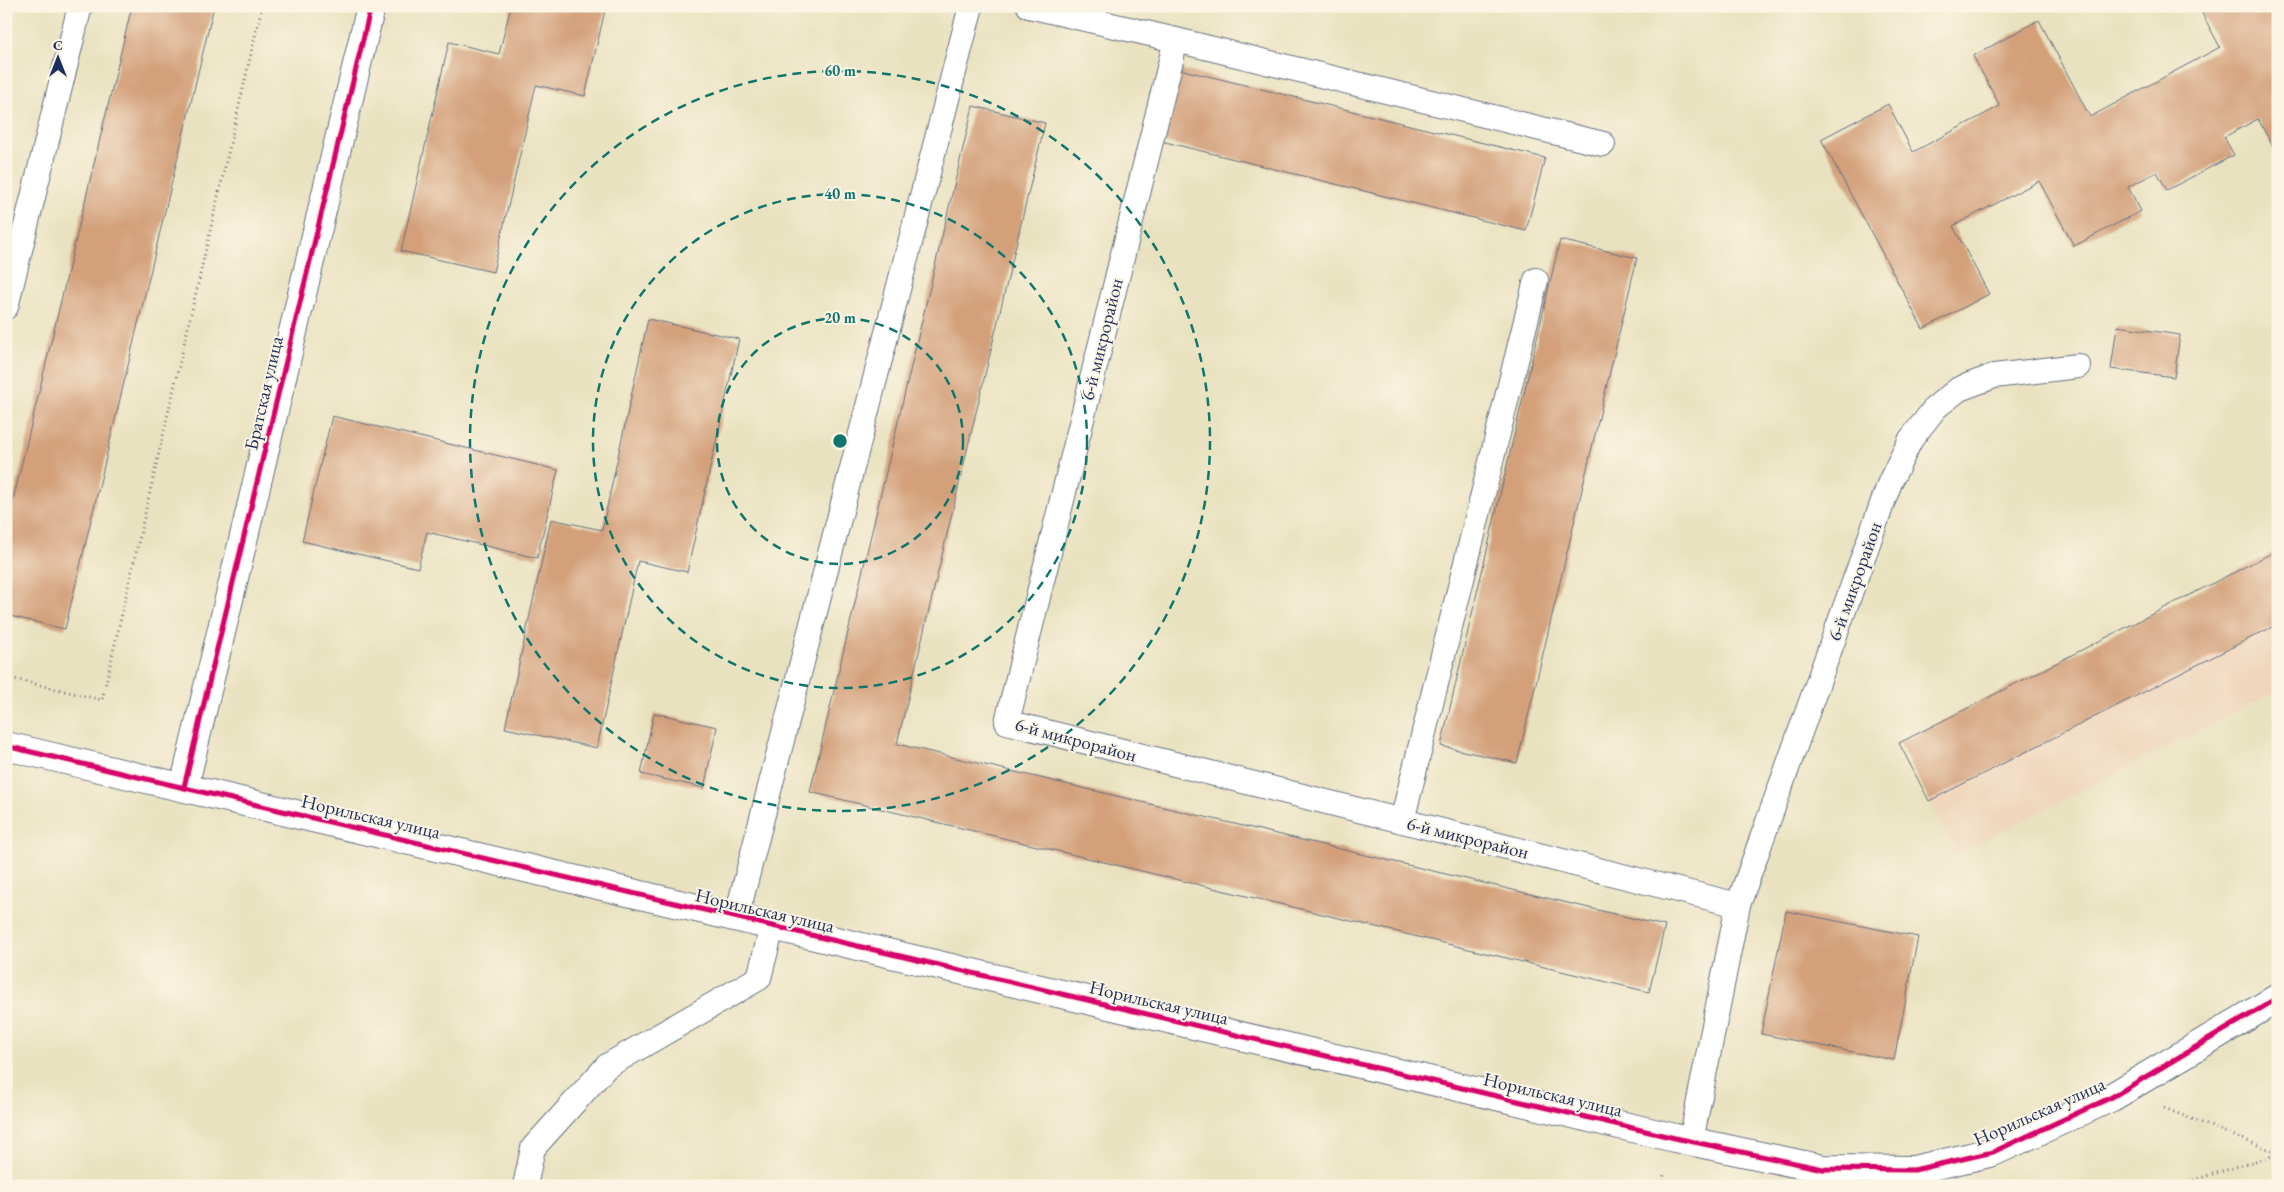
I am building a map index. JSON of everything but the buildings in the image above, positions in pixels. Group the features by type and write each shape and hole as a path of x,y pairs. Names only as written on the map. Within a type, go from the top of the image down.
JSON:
{"street":[{"name":"Братская улица","path":"184,787 371,6"},
{"name":"Норильская улица","path":"6,746 1691,1142 1823,1169 1914,1170 1993,1152 2112,1097 2278,998"}],"lane":[{"path":"6,307 80,6"},
{"path":"736,919 970,6"},
{"path":"1029,6 1603,144"},
{"name":"6-й микрорайон","path":"1176,40 1006,722 1738,905"},
{"path":"1402,820 1536,280"},
{"name":"6-й микрорайон","path":"1691,1142 1738,905 1890,482 1911,439 1936,407 1959,389 1994,376 2078,366"},
{"path":"524,1186 533,1148 607,1066 759,978 772,927"}],"path":[{"path":"6,677 102,700 262,6"},
{"path":"2157,1105 2278,1153"},
{"path":"2174,1186 2278,1153"}],"shaded area":[{"path":"2278,624 2278,690 1957,854 1929,801"}],"cycle path":[{"path":"184,787 371,6"},
{"path":"6,746 1675,1138 1823,1169 1914,1170 1993,1152 2112,1097 2278,998"}]}
